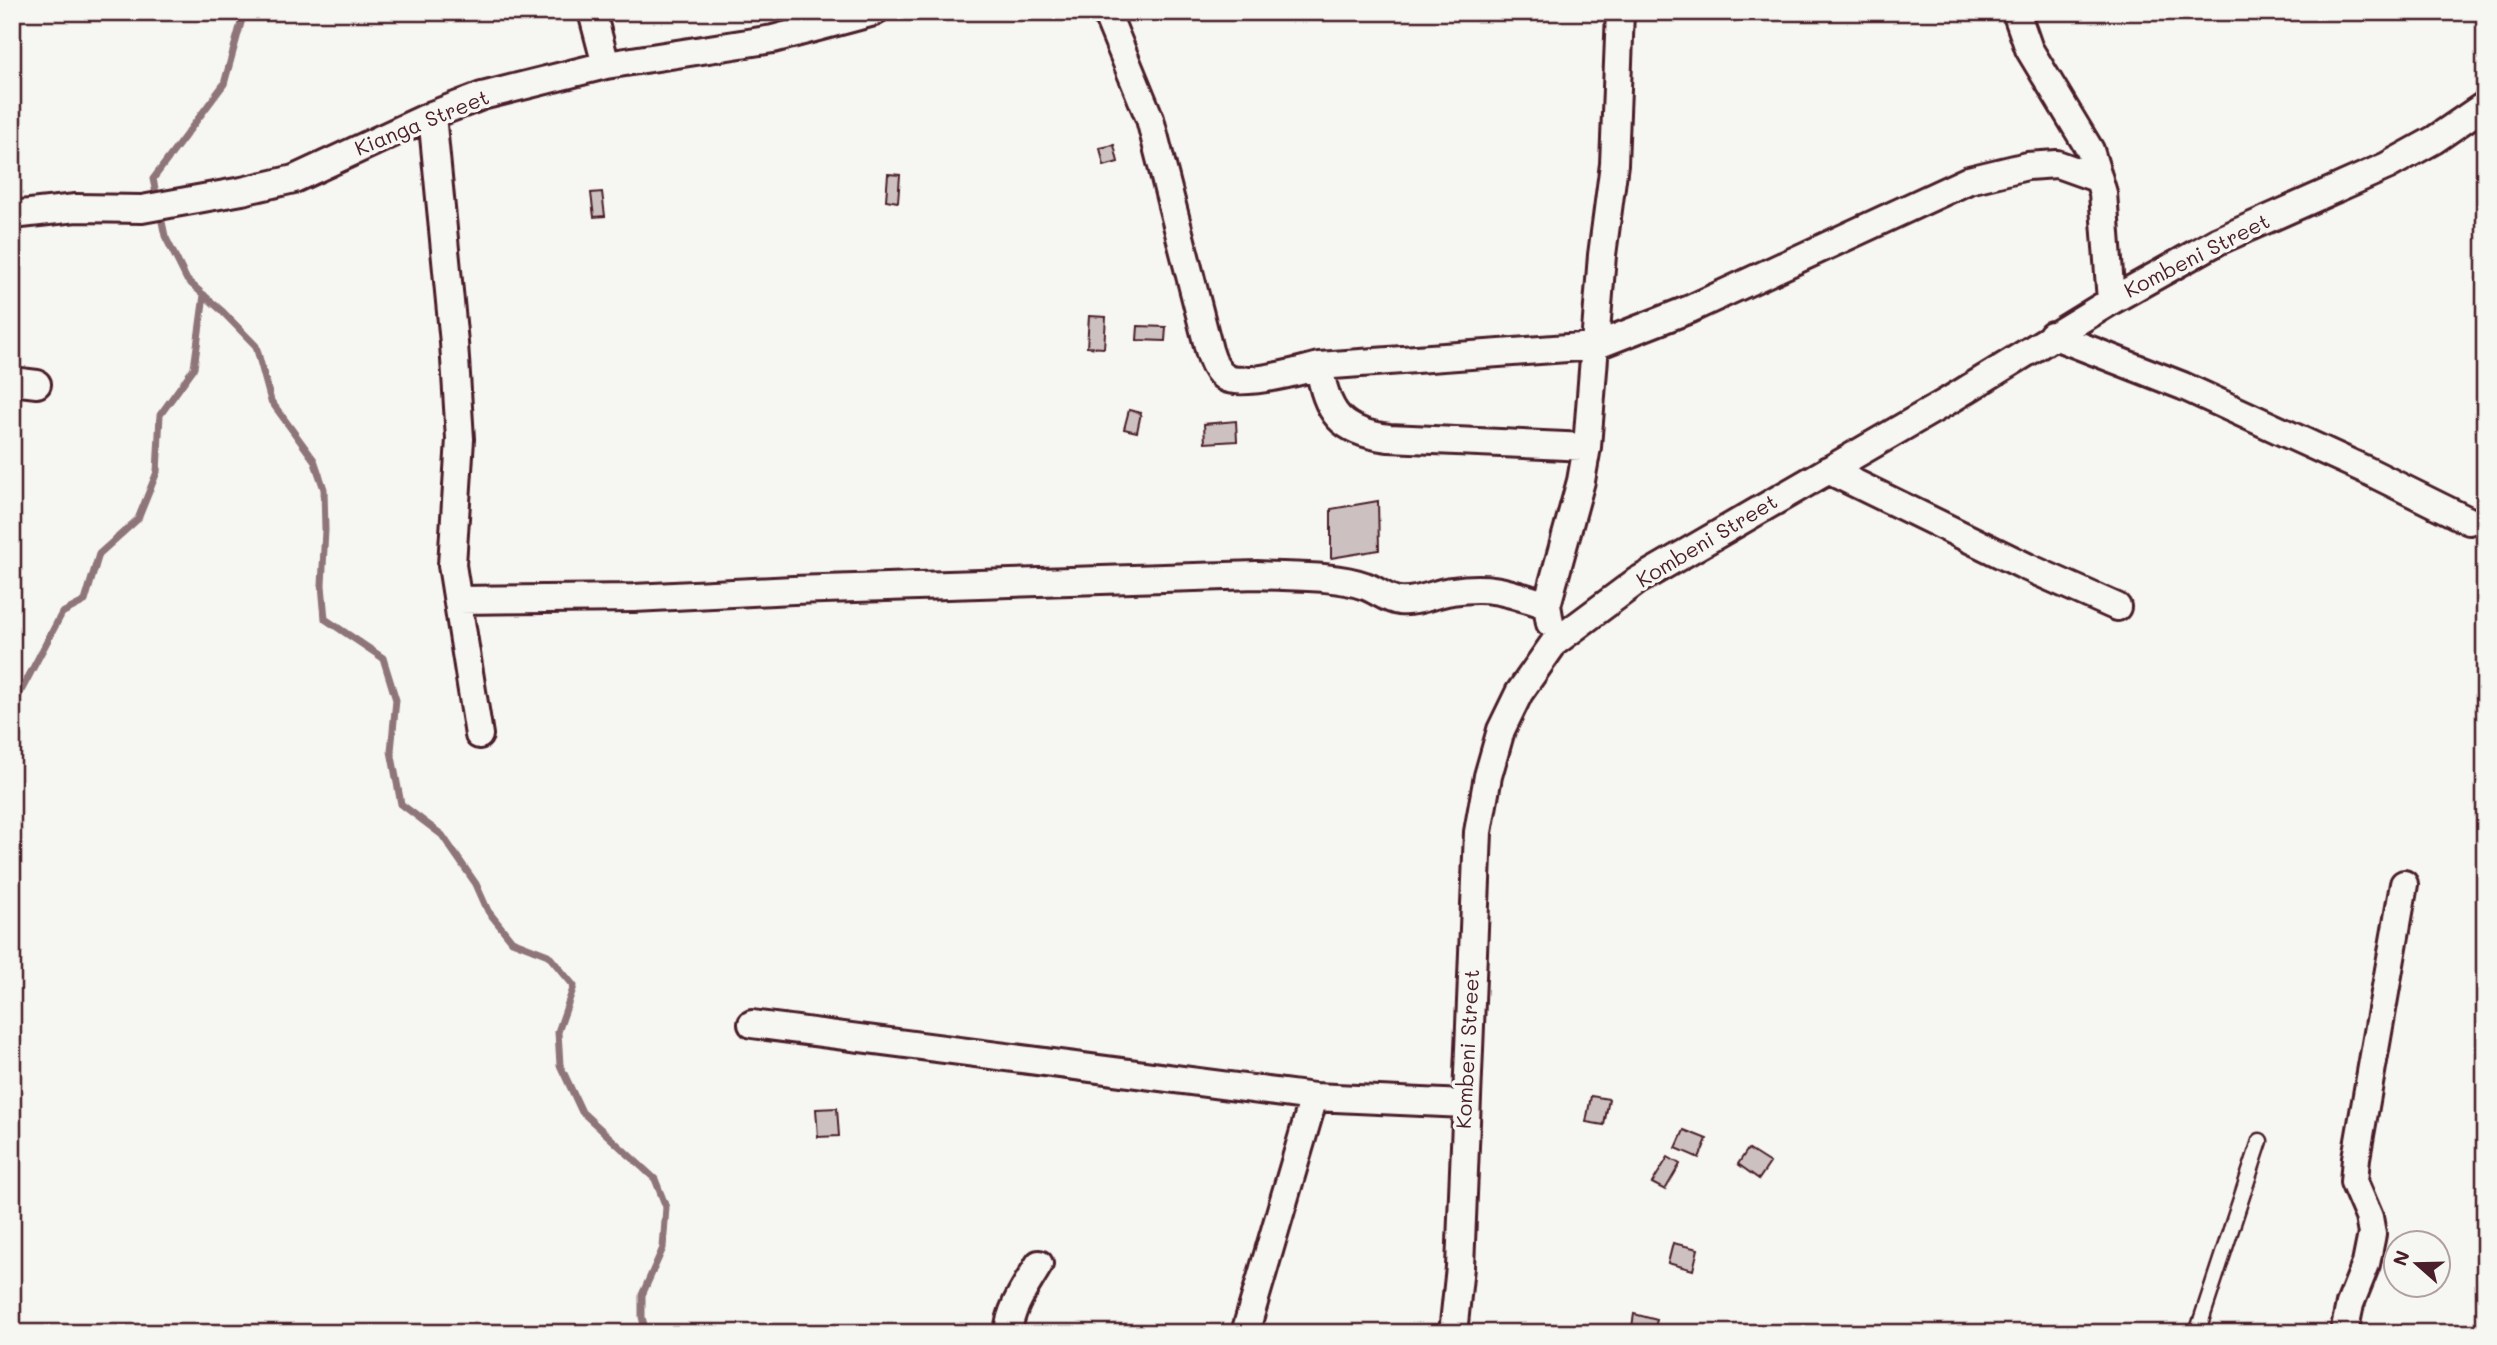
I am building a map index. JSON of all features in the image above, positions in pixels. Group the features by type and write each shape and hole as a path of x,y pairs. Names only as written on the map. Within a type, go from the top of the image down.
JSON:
{"street":[{"path":"592,12 606,65"},
{"name":"Kianga Street","path":"12,215 76,208 142,209 242,191 294,178 432,115 482,96 606,65 773,39 823,19 874,12"},
{"path":"1106,12 1150,119 1215,368 1227,379 1243,381 1319,366 1595,346 1690,309 1969,180 2026,166 2057,164 2099,178"},
{"path":"1554,643 1547,605 1581,481 1587,447 1602,255 1614,164 1620,12"},
{"path":"2016,12 2029,49 2090,150 2099,178 2107,225 2111,300"},
{"name":"Kombeni Street","path":"1453,1333 1460,1267 1478,832 1500,730 1519,693 1554,643 1637,581 1948,401 2111,300 2218,241 2386,166 2434,140 2485,105"},
{"path":"432,115 452,318 460,439 452,565 480,735"},
{"path":"2052,335 2183,386 2366,470 2469,521"},
{"path":"1319,366 1329,406 1343,423 1365,435 1587,447"},
{"path":"1828,470 2027,567 2117,607"},
{"path":"458,600 634,598 793,590 1257,575 1320,578 1365,586 1384,597 1399,601 1416,601 1449,591 1497,589 1547,605"},
{"path":"2344,1333 2350,1304 2366,1264 2372,1234 2369,1217 2354,1182 2356,1158 2404,884"},
{"path":"752,1024 1314,1097 1465,1104"},
{"path":"1245,1333 1314,1097"},
{"path":"1008,1333 1018,1300 1039,1264"}],"lane":[{"path":"2197,1333 2260,1141"}],"building":[{"path":"1114,145 1118,162 1104,166 1100,148"},
{"path":"888,174 900,175 898,202 886,200"},
{"path":"602,192 605,216 594,217 591,193"},
{"path":"1089,316 1106,317 1104,348 1087,347"},
{"path":"1138,326 1166,327 1165,341 1137,340"},
{"path":"1129,410 1141,413 1137,432 1124,429"},
{"path":"1236,421 1237,441 1205,443 1204,424"},
{"path":"1378,501 1379,550 1331,558 1331,509"},
{"path":"1591,1096 1609,1099 1604,1125 1586,1122"},
{"path":"837,1108 839,1136 818,1137 816,1109"},
{"path":"1684,1130 1707,1139 1699,1158 1676,1148"},
{"path":"1748,1149 1770,1163 1759,1179 1738,1164"},
{"path":"1668,1157 1680,1164 1665,1190 1652,1183"},
{"path":"1673,1243 1698,1249 1693,1270 1668,1263"},
{"path":"1634,1314 1657,1320 1653,1333 1631,1333"}],"waterway":[{"path":"244,12 224,84 153,179 165,236 187,280 256,346 271,401 314,460 324,489 322,585 325,619 383,658 396,700 391,751 401,804 442,835 476,884 488,911 512,941 548,955 574,986 558,1032 560,1065 582,1112 655,1179 666,1207 663,1248 642,1295 642,1317 646,1333"},
{"path":"12,708 62,613 85,601 99,554 138,519 157,472 160,415 194,368 204,295"}]}
